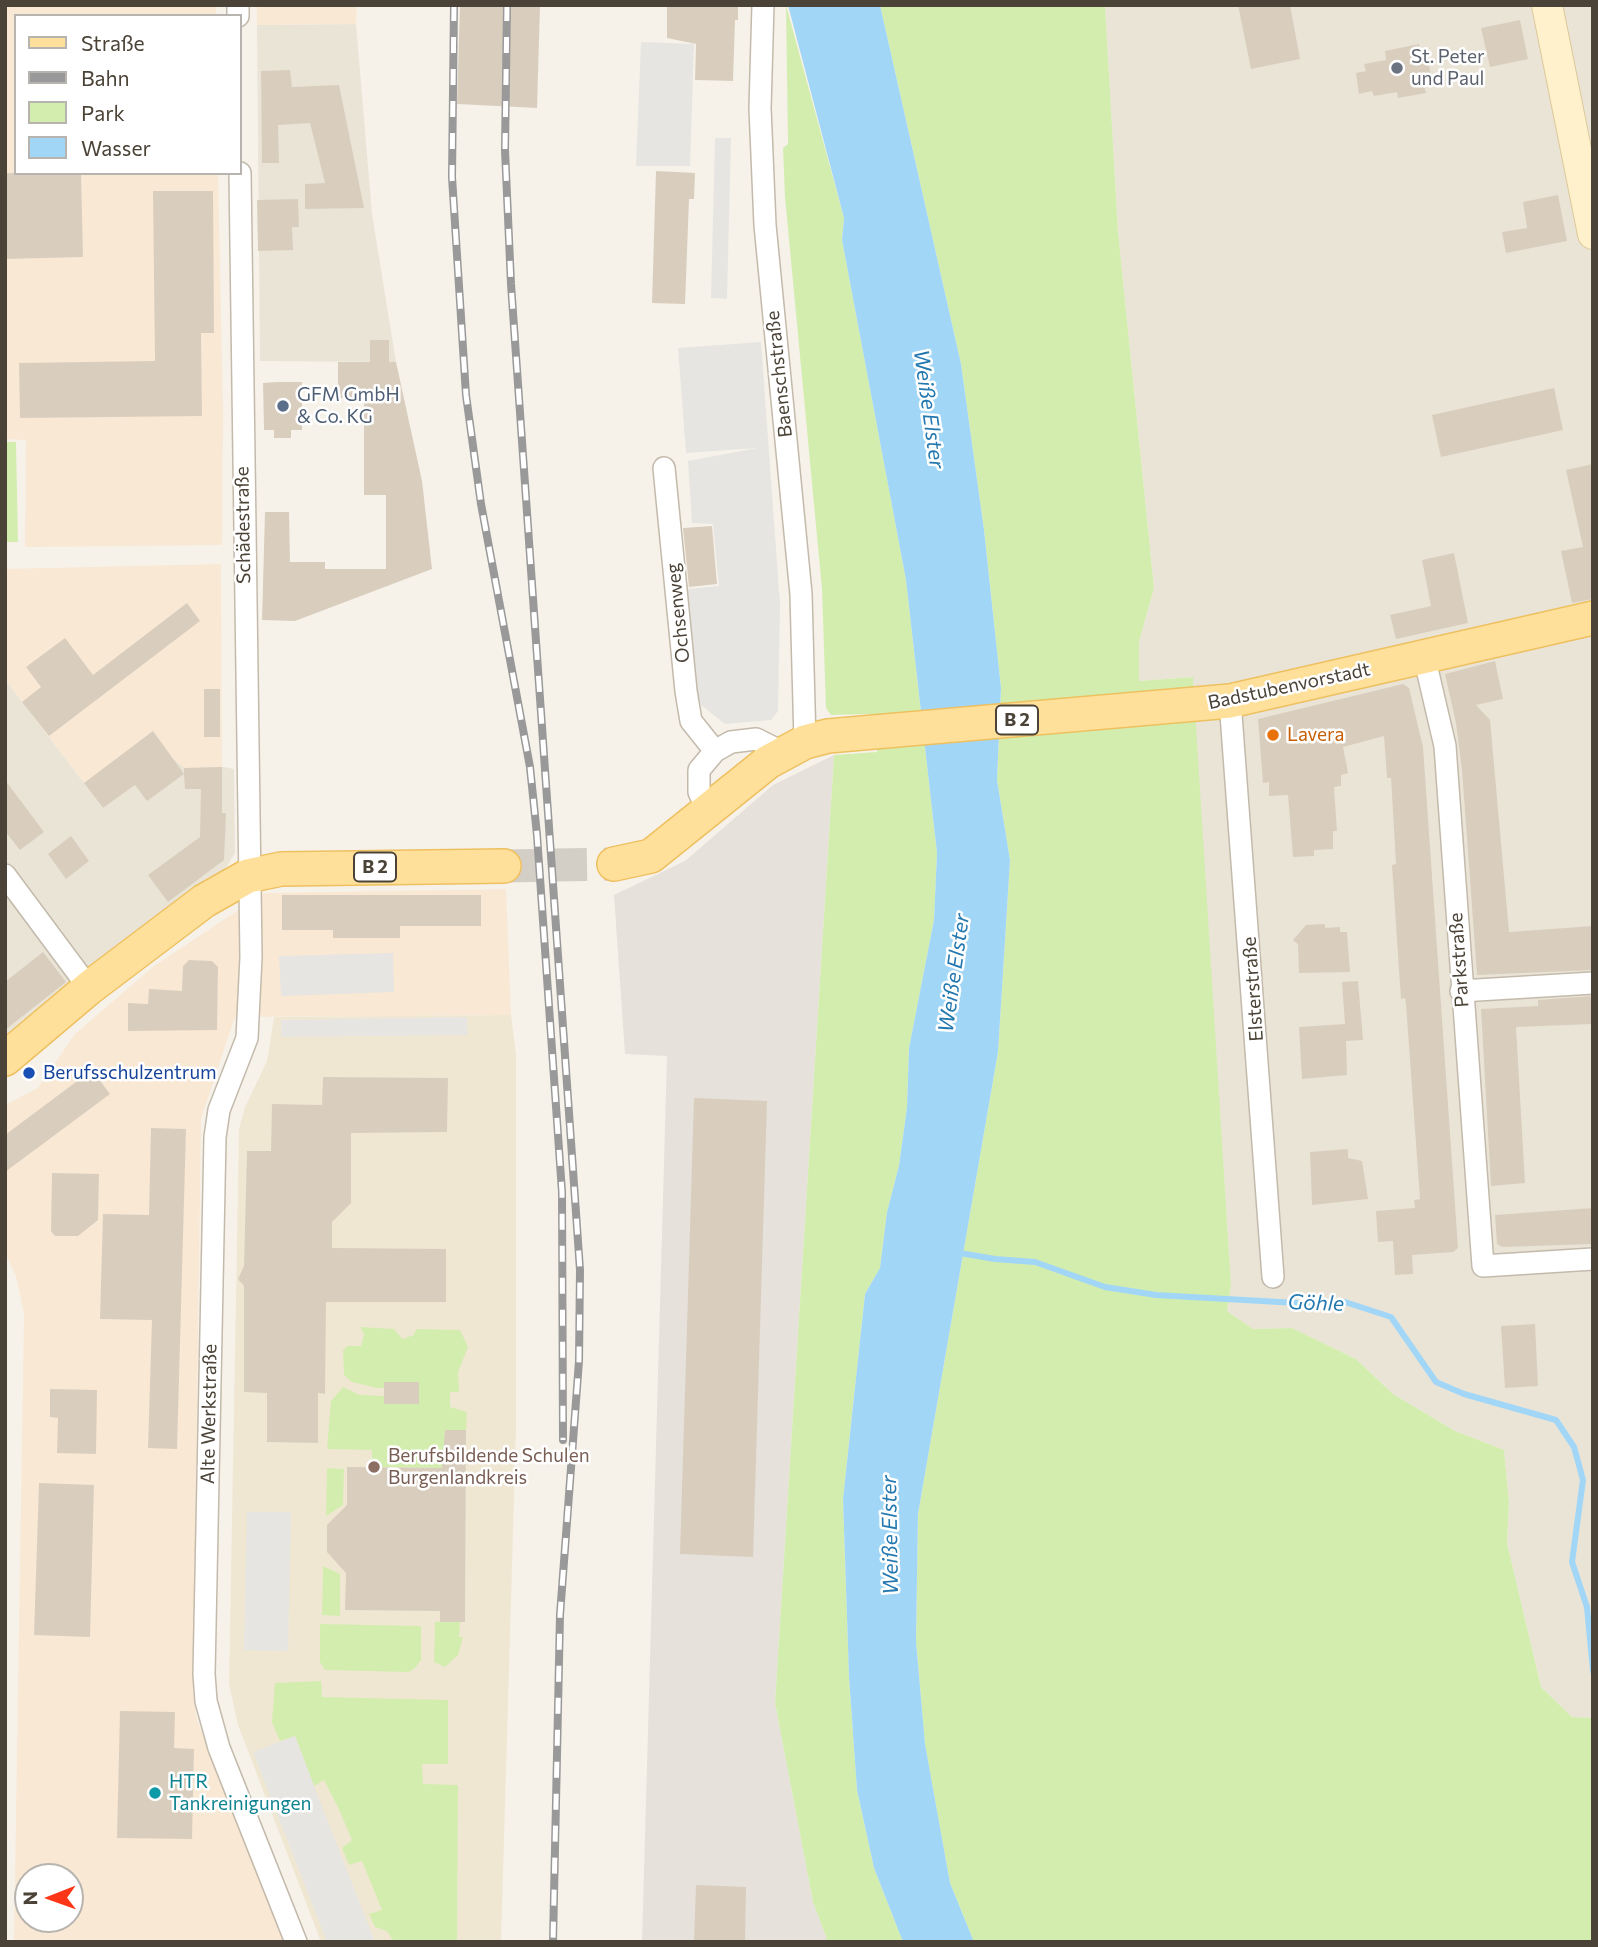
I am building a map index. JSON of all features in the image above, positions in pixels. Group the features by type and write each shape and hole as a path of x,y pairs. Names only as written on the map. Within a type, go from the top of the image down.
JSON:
{"main road":[{"name":"Badstubenvorstadt","path":"794,747 856,733 1230,701 1593,618"},
{"name":"B 2","path":"614,864 651,856 794,747"},
{"name":"B 2","path":"5,1059 89,988 204,901 248,876 281,869 504,866"}],"street":[{"name":"Baenschstraße","path":"763,5 760,108 765,225 802,594 794,747"},
{"path":"1547,5 1593,234"},
{"name":"Schädestraße","path":"240,175 248,876"},
{"name":"Ochsenweg","path":"664,468 691,721 715,751"},
{"name":"Parkstraße","path":"1424,656 1445,746 1483,1266 1593,1259"},
{"name":"Elsterstraße","path":"1230,701 1236,745 1273,1277"},
{"path":"708,811 699,792 699,770 715,751 731,742 757,739 794,747"},
{"path":"5,875 89,988"},
{"name":"Alte Werkstraße","path":"248,876 251,957 248,1027 243,1053 219,1110 215,1137 204,1674 206,1701 219,1748 296,1942"},
{"path":"1461,992 1593,983"}],"shaded area":[{"path":"5,5 216,5 216,14 14,14 14,175 218,175 223,410 222,545 25,547 26,440 5,439"},
{"path":"257,5 357,5 356,24 257,25"},
{"path":"1105,5 1593,5 1593,1718 1572,1717 1541,1687 1507,1543 1509,1502 1504,1450 1455,1431 1393,1394 1356,1359 1292,1328 1253,1329 1227,1311 1231,1285 1192,677 1139,681 1139,642 1154,588 1118,231"},
{"path":"356,24 372,214 396,362 260,361 257,25"},
{"path":"641,42 694,44 690,166 636,166"},
{"path":"715,138 731,138 727,299 711,298"},
{"path":"761,342 780,604 778,711 771,720 725,724 701,705 693,679 687,635 688,589 719,586 713,524 692,523 688,461 757,448 686,453 678,348"},
{"path":"221,564 222,767 184,768 172,758 103,808 5,679 5,569"},
{"path":"5,679 103,808 172,757 234,769 235,853 226,868 5,1040"},
{"path":"834,755 775,1703 813,1902 828,1942 642,1942 667,1056 625,1054 614,895 685,861 773,785"},
{"path":"506,889 511,1015 235,1017 201,1119 193,1694 197,1720 284,1942 14,1942 14,1933 84,1933 84,1863 15,1863 24,1314 16,1276 5,1253 5,1105 38,1088 75,1034 154,966 264,893"},
{"path":"393,953 394,992 281,996 279,956"},
{"name":"Berufsbildende Schulen Burgenlandkreis","path":"511,1015 516,1055 516,1430 501,1942 321,1942 238,1725 229,1684 239,1129 245,1107 267,1061 274,1017"},
{"path":"467,1017 468,1035 281,1037 281,1020"},
{"path":"247,1512 291,1512 288,1651 244,1650"},
{"path":"295,1736 375,1942 327,1942 253,1752"}],"green space":[{"path":"786,5 844,218 842,240 906,580 937,853 934,920 909,1048 907,1107 899,1166 887,1212 880,1268 865,1294 843,1499 849,1677 857,1790 874,1868 903,1942 828,1942 813,1902 775,1703 834,755 877,752 873,714 831,715 826,708 822,589 785,197 783,148 788,144"},
{"path":"880,5 1105,5 1118,231 1154,588 1139,642 1139,681 1193,677 1231,1285 1227,1311 1253,1329 1292,1328 1356,1359 1393,1394 1455,1431 1504,1450 1509,1502 1507,1543 1541,1687 1572,1717 1593,1718 1593,1942 974,1942 950,1883 925,1745 916,1641 918,1514 998,1052 1010,860 997,780 1001,688 984,530 961,364"},
{"path":"5,442 16,442 18,542 5,542"},
{"path":"360,1327 394,1329 402,1339 414,1335 416,1329 460,1330 468,1347 458,1372 459,1392 450,1392 450,1407 467,1412 466,1430 446,1430 442,1468 372,1467 372,1450 327,1449 331,1401 343,1387 360,1395 384,1396 384,1404 419,1404 419,1382 384,1382 384,1388 377,1388 352,1382 344,1375 343,1351 347,1346 361,1346 364,1334"},
{"path":"327,1468 344,1469 343,1505 326,1516"},
{"path":"323,1566 340,1574 340,1616 322,1615"},
{"path":"435,1622 460,1622 459,1637 463,1637 458,1655 445,1667 434,1662"},
{"path":"320,1624 421,1626 421,1660 408,1672 325,1670 320,1662"},
{"path":"321,1681 322,1697 448,1700 448,1764 422,1764 423,1784 458,1785 457,1942 394,1942 387,1931 375,1927 369,1914 382,1910 362,1861 349,1865 342,1848 352,1840 338,1807 324,1780 314,1786 295,1736 280,1741 272,1722 275,1683"}],"water":[{"name":"Weiße Elster","path":"788,5 880,5 961,364 984,530 1001,688 997,780 1010,860 998,1052 918,1514 916,1641 925,1744 950,1883 974,1942 903,1942 874,1868 857,1790 849,1677 843,1499 865,1294 880,1268 887,1212 899,1166 907,1107 909,1048 934,920 937,853 906,580 842,240 844,218"}],"building":[{"path":"460,5 540,5 537,108 457,104"},
{"path":"667,5 738,5 733,81 695,80 696,44 667,38"},
{"path":"1238,5 1290,5 1300,59 1251,69"},
{"path":"1520,20 1528,59 1490,67 1481,28"},
{"name":"St. Peter und Paul","path":"1419,44 1421,58 1427,56 1432,80 1423,81 1426,93 1398,98 1397,92 1374,96 1372,91 1359,94 1356,73 1366,71 1364,64 1386,60 1385,51"},
{"path":"290,70 292,87 339,85 364,208 305,209 305,184 325,183 310,123 278,125 279,163 262,163 261,71"},
{"path":"656,171 695,173 694,199 689,199 685,304 652,303"},
{"path":"5,173 81,175 83,257 5,259"},
{"path":"153,191 213,191 214,333 201,333 202,416 20,418 19,363 155,361"},
{"path":"1558,195 1567,241 1506,253 1502,232 1527,228 1523,202"},
{"path":"298,199 299,227 292,227 293,250 258,251 257,200"},
{"path":"370,340 389,340 389,362 396,362 422,481 432,569 295,621 262,620 265,512 289,512 290,562 325,562 325,569 386,569 386,495 364,495 364,398 338,398 338,362 370,362"},
{"name":"GFM GmbH & Co. KG","path":"302,382 302,430 291,430 291,438 274,438 274,430 264,430 263,383"},
{"path":"1554,388 1563,430 1441,457 1432,415"},
{"path":"1593,464 1593,599 1572,603 1561,551 1583,547 1566,470"},
{"path":"712,526 717,584 689,587 683,528"},
{"path":"1454,553 1468,623 1396,639 1390,615 1431,606 1422,560"},
{"path":"187,603 200,621 49,736 22,702 41,687 26,667 65,638 93,675"},
{"path":"1495,661 1503,699 1476,705 1490,720 1509,932 1593,926 1593,970 1477,975 1462,770 1456,723 1445,674"},
{"path":"1403,684 1409,688 1423,747 1458,1248 1453,1252 1412,1255 1413,1274 1395,1275 1393,1241 1378,1242 1376,1211 1415,1208 1414,1200 1420,1199 1406,1004 1405,998 1401,999 1392,865 1396,864 1391,778 1387,778 1384,736 1343,747 1348,773 1341,775 1341,786 1334,787 1337,831 1333,831 1333,849 1314,850 1314,856 1293,857 1288,795 1269,796 1269,782 1263,783 1258,719"},
{"path":"204,689 220,689 220,737 204,737"},
{"path":"153,731 184,774 147,801 135,785 103,808 84,783"},
{"path":"222,767 222,813 226,813 224,860 168,902 148,875 200,837 201,789 185,789 184,768"},
{"path":"5,780 44,832 20,850 5,831"},
{"path":"71,836 89,861 66,879 48,854"},
{"path":"282,895 481,895 481,926 400,926 400,938 333,938 333,930 282,930"},
{"path":"1325,924 1325,928 1340,927 1340,932 1347,932 1350,972 1299,973 1298,944 1293,940 1306,925"},
{"path":"43,952 66,982 5,1030 5,982"},
{"path":"189,960 212,961 218,967 217,1030 128,1031 128,1003 148,1004 149,989 182,991 183,966"},
{"path":"1358,981 1363,1040 1346,1041 1347,1075 1302,1079 1299,1027 1345,1024 1342,982"},
{"path":"1593,996 1593,1024 1516,1027 1525,1183 1491,1186 1481,1009 1538,1006 1538,1000"},
{"path":"92,1070 110,1094 5,1172 5,1135"},
{"path":"323,1077 448,1078 447,1132 351,1133 351,1203 332,1222 332,1248 446,1249 446,1302 326,1302 325,1394 318,1393 318,1443 267,1442 267,1393 244,1392 244,1286 238,1279 244,1266 247,1151 271,1151 272,1104 322,1105"},
{"path":"694,1098 767,1101 753,1557 680,1554"},
{"path":"151,1128 186,1129 177,1449 148,1448 152,1320 100,1319 103,1214 149,1215"},
{"path":"1348,1149 1348,1158 1362,1161 1368,1199 1312,1205 1310,1152"},
{"path":"52,1173 99,1174 98,1220 78,1236 55,1236 51,1231"},
{"path":"1593,1208 1593,1244 1502,1247 1497,1244 1495,1215"},
{"path":"1535,1324 1538,1386 1505,1388 1501,1326"},
{"path":"384,1382 419,1382 419,1404 384,1404"},
{"path":"50,1389 97,1390 96,1454 57,1453 58,1418 50,1417"},
{"path":"445,1430 466,1430 465,1622 440,1622 440,1611 345,1610 346,1573 327,1552 327,1525 347,1505 347,1467 442,1468"},
{"path":"39,1483 94,1485 90,1637 34,1635"},
{"name":"HTR Tankreinigungen","path":"120,1711 175,1712 174,1748 194,1749 192,1839 117,1838"},
{"path":"696,1885 746,1887 745,1942 694,1942"}],"waterway":[{"name":"Göhle","path":"954,1252 1035,1262 1105,1287 1156,1295 1297,1303 1342,1301 1391,1317 1436,1382 1464,1394 1556,1420 1574,1447 1583,1480 1572,1562 1587,1607 1593,1671"}],"tunnel":[{"path":"504,866 614,864"}],"railway":[{"path":"454,5 452,177 466,395 481,504 530,767 537,835 562,1192 563,1440"},
{"path":"507,5 505,150 511,284 580,1270 579,1361 560,1615 553,1942"}],"place":[{"name":"St. Peter und Paul","path":"1397,68"},
{"name":"GFM GmbH & Co. KG","path":"283,406"},
{"name":"Lavera","path":"1273,735"},
{"name":"Berufsschulzentrum","path":"29,1073"},
{"name":"Berufsbildende Schulen Burgenlandkreis","path":"374,1467"},
{"name":"HTR Tankreinigungen","path":"155,1793"}]}
